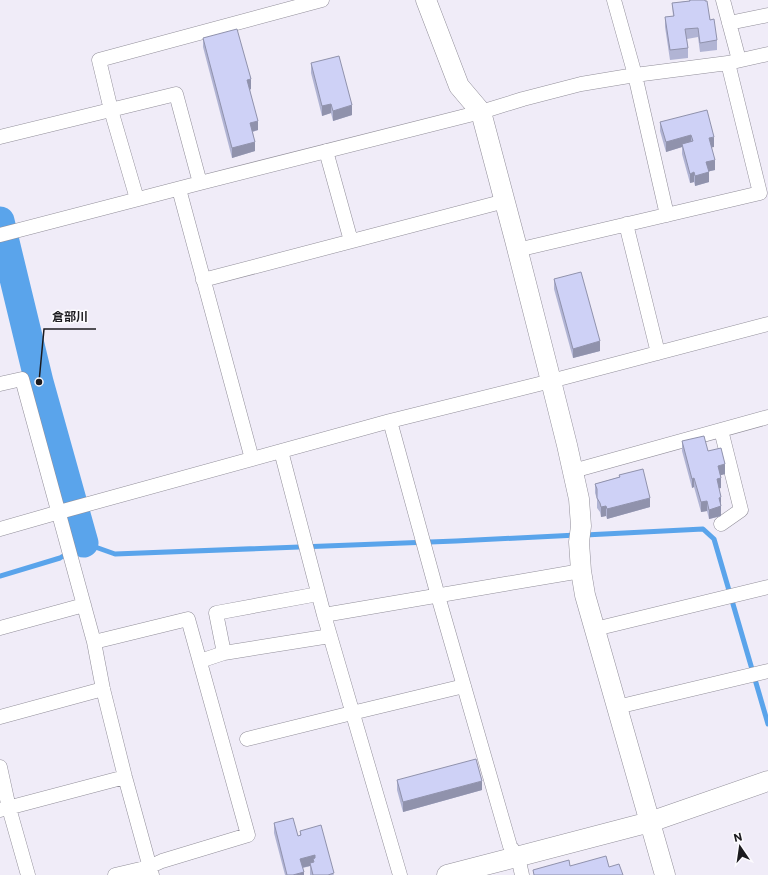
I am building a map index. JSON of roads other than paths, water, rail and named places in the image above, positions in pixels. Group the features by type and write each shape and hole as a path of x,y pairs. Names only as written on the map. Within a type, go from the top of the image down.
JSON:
{"street":[{"path":"137,200 111,110 99,60 322,0"},
{"path":"426,0 459,86 481,112 518,250 579,499 581,571 585,595 665,875"},
{"path":"614,0 635,75 667,215"},
{"path":"518,250 760,193 734,62 729,23 723,0"},
{"path":"729,23 768,16"},
{"path":"5,234 481,112 582,84 635,75 734,62 768,54"},
{"path":"0,137 176,94 200,183"},
{"path":"326,151 351,241"},
{"path":"179,189 252,459"},
{"path":"203,280 505,201"},
{"path":"626,224 658,353"},
{"path":"0,529 390,421 551,381 768,324"},
{"path":"0,384 22,379 60,512 70,556 94,642 103,689 125,777 151,871"},
{"path":"572,471 768,417"},
{"path":"390,421 438,596 510,846 520,866"},
{"path":"721,430 741,510 721,524"},
{"path":"281,451 318,594 400,875"},
{"path":"324,615 581,571"},
{"path":"594,629 768,587"},
{"path":"224,653 216,613 318,594"},
{"path":"0,628 84,605"},
{"path":"94,642 188,619 248,835 162,862 151,871 115,875"},
{"path":"200,661 224,653 330,636"},
{"path":"617,707 759,673"},
{"path":"247,739 464,686"},
{"path":"0,718 103,689"},
{"path":"0,768 5,809 28,875"},
{"path":"5,809 125,777"},
{"path":"447,875 520,866 768,781"}],"waterway":[{"path":"0,221 39,382 84,543"},
{"path":"585,535 703,529 714,539 768,724"},
{"path":"0,576 60,558 84,543 115,554 577,535"}],"place":[{"name":"倉部川","path":"39,382"}]}
